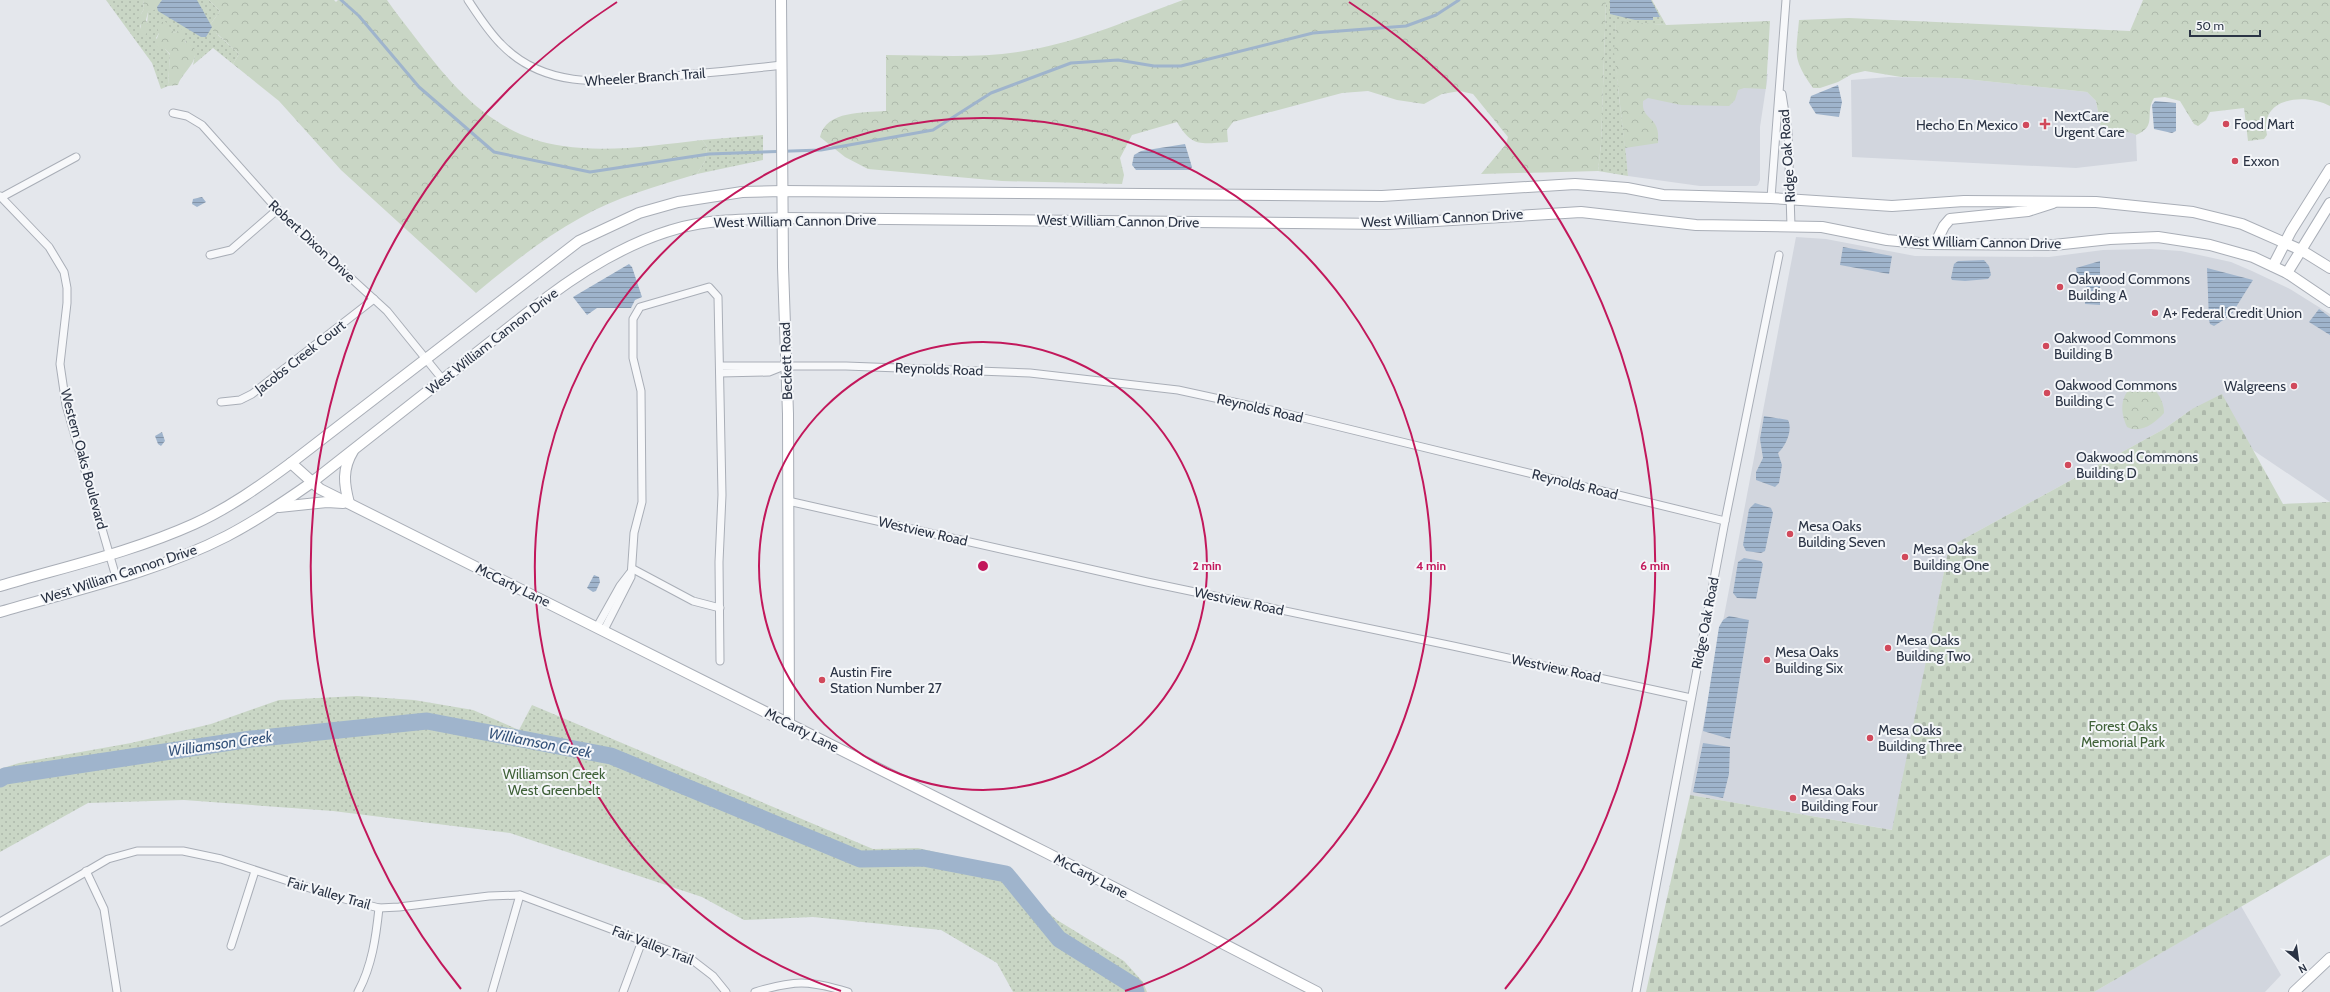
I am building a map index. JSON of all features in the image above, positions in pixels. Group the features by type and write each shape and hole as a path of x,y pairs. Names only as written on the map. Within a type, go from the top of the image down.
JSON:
{"main road":[{"name":"Beckett Road","path":"781,0 788,501 789,723"},
{"path":"2273,266 2284,243 2330,169"},
{"name":"West William Cannon Drive","path":"0,586 110,554 172,533 206,518 262,485 291,464 555,258 579,241 610,225 640,213 678,202 742,192 783,191 1382,196 1575,184 1627,188 1663,195 1771,198 1892,206 1964,201 2059,201 2119,204 2193,212 2242,224 2301,250 2330,268"},
{"path":"1935,244 1944,226 1950,219 2028,211 2059,201"},
{"path":"2287,273 2330,203"},
{"name":"West William Cannon Drive","path":"0,612 116,577 194,551 227,536 276,507 311,483 357,445 567,282 612,254 672,231 710,222 783,218 1387,224 1580,212 1696,225 1822,227 1887,240 1935,244 2054,245 2110,239 2158,237 2210,245 2242,253 2287,273 2330,302"},
{"path":"276,507 327,502 349,503 345,487 345,467 357,445"},
{"name":"McCarty Lane","path":"291,464 311,483 349,503 789,723 1317,992"},
{"path":"2294,992 2330,958"}],"street":[{"name":"Wheeler Branch Trail","path":"468,0 487,29 510,53 543,72 573,81 608,82 782,65"},
{"name":"Ridge Oak Road","path":"1771,198 1775,134 1781,86 1786,0"},
{"name":"Ridge Oak Road","path":"1781,86 1788,132 1791,226"},
{"name":"Robert Dixon Drive","path":"173,113 187,116 202,125 277,210 387,311 426,358 442,380"},
{"path":"1,196 76,157"},
{"name":"Western Oaks Boulevard","path":"1,196 49,247 64,272 67,295 60,364 66,405 116,577"},
{"path":"210,255 231,250 277,210"},
{"name":"Ridge Oak Road","path":"1636,992 1725,521 1779,255"},
{"path":"601,629 620,586 633,569 634,533 642,502 641,391 633,358 633,319 636,310 640,306 704,287 713,290 718,297 722,495 719,562 720,661"},
{"name":"Jacobs Creek Court","path":"221,402 240,400 252,394 374,299"},
{"name":"Reynolds Road","path":"720,370 786,365 1030,373 1178,390 1275,411 1725,521"},
{"name":"Westview Road","path":"788,501 1146,582 1445,644 1691,698"},
{"path":"633,569 693,601 720,608"},
{"name":"Fair Valley Trail","path":"0,922 86,871 124,853 162,850 201,854 343,899 379,908 489,896 520,895 691,959 702,965 726,992"},
{"path":"86,871 104,909 116,992"},
{"path":"231,946 255,871"},
{"path":"492,992 520,895"},
{"path":"358,992 368,971 375,938 379,908"},
{"path":"623,992 642,941"},
{"path":"755,992 791,982 806,982 848,992"}],"shaded area":[{"path":"1768,74 1760,127 1760,180 1758,185 1700,186 1628,176 1620,103"},
{"path":"1889,77 1956,78 2087,92 2096,101 2101,128 2106,132 2127,131 2136,135 2137,161 2076,168 1852,157 1851,80"},
{"path":"1796,237 1826,239 1915,256 2049,257 2103,250 2150,249 2181,251 2231,262 2290,289 2330,314 2330,502 2192,409 2164,429 1949,547 1893,830 1690,795"},
{"path":"2241,906 2281,975 2265,992 2094,992"}],"green space":[{"path":"106,0 143,0 144,9 141,14 140,32 147,24 148,12 157,7 162,0 209,0 220,11 210,25 218,35 239,54 233,64 213,48 193,65 195,55 178,31 174,33 170,28 159,33 156,38 170,55 168,86 161,89 152,63"},
{"path":"143,0 162,0 157,9 148,12 146,20 149,28 145,36 139,32 141,26 138,19 144,9"},
{"path":"209,0 334,0 336,2 338,0 387,0 444,74 478,107 496,121 516,132 538,141 563,146 598,149 633,148 702,140 707,146 705,161 697,174 622,198 566,226 513,263 476,293 341,170 279,101 233,64 239,54 212,29 210,25 220,11"},
{"path":"1183,0 1606,0 1601,144 1598,171 1481,174 1506,144 1508,137 1473,94 1460,91 1442,94 1424,104 1397,100 1368,91 1342,93 1233,122 1227,130 1228,142 1204,143 1192,140 1182,130 1177,122 1132,135 1120,158 1124,175 1122,184 1002,181 868,169 845,157 820,137 824,128 838,117 857,113 886,111 886,55 976,56 1029,50 1088,35"},
{"path":"1606,0 1652,0 1666,25 1616,22 1615,41 1617,80 1628,176 1598,171 1601,144"},
{"path":"2143,0 2330,0 2330,106 2320,102 2308,100 2297,99 2286,101 2277,106 2270,113 2266,122 2267,135 2264,139 2248,141 2244,108 2210,112 2206,120 2198,126 2194,124 2180,101 2165,97 2154,98 2150,109 2149,124 2147,128 2136,135 2126,132 2109,131 2101,128 2096,101 2087,92 1956,78 1901,77 1865,71 1852,74 1838,82 1820,88 1813,88 1802,70 1797,56 1799,20 1849,18 2130,31"},
{"path":"1616,21 1666,25 1770,21 1766,89 1744,88 1738,90 1735,100 1729,106 1681,105 1648,98 1643,101 1643,108 1657,127 1658,143 1625,148 1614,52"},
{"path":"159,22 166,22 174,33 184,28 185,42 194,47 195,57 193,62 178,85 168,86 170,54 165,49 158,48 155,43 159,33 157,27"},
{"path":"763,135 763,160 697,174 705,161 707,146 702,140"},
{"path":"2143,382 2155,390 2158,394 2164,408 2164,413 2152,424 2142,428 2132,429 2127,427 2124,420 2122,406 2123,400 2130,389"},
{"name":"Forest Oaks Memorial Park","path":"2222,394 2283,504 2330,502 2330,855 2094,992 1646,992 1690,795 1892,830 1949,547 2164,429 2192,409"},
{"name":"Williamson Creek West Greenbelt","path":"357,696 414,700 473,710 519,730 532,705 873,849 918,848 961,858 1005,876 1057,920 1124,961 1143,982 1147,992 1013,992 997,963 941,930 813,917 744,920 702,897 510,833 333,811 184,800 88,803 0,852 0,769 19,763 131,743 211,724 279,700"}],"water":[{"path":"162,0 197,0 212,27 206,37 201,37 158,11 157,7"},
{"path":"1610,0 1651,0 1660,17 1653,17 1653,20 1635,20 1610,14"},
{"path":"1838,85 1842,102 1839,117 1816,114 1809,103 1811,96"},
{"path":"2155,101 2176,103 2176,131 2172,133 2154,129 2152,105"},
{"path":"1185,144 1192,167 1190,170 1136,170 1132,165 1134,155 1141,151"},
{"path":"202,197 206,202 197,207 192,204 193,199"},
{"path":"1843,247 1892,256 1889,274 1840,265"},
{"path":"1984,260 1989,266 1991,275 1988,279 1965,281 1952,280 1951,278 1954,264 1958,261"},
{"path":"2100,261 2100,305 2085,304 2087,276 2077,275 2076,268"},
{"path":"629,264 632,267 642,297 635,300 631,308 597,308 587,315 573,297"},
{"path":"2207,268 2253,280 2231,315 2214,326 2210,324 2209,320"},
{"path":"2319,309 2330,317 2330,335 2309,322"},
{"path":"1764,416 1788,420 1790,428 1788,438 1778,453 1782,465 1779,483 1775,487 1756,480 1756,472 1763,458 1760,439"},
{"path":"162,432 165,441 161,446 158,444 155,436"},
{"path":"1755,503 1771,508 1773,513 1765,551 1761,553 1746,551 1743,545 1749,509"},
{"path":"1744,558 1761,561 1763,564 1756,599 1737,598 1733,593 1738,562"},
{"path":"594,575 599,577 600,582 596,591 593,592 587,588"},
{"path":"1729,616 1749,620 1730,739 1703,731 1719,627 1723,620"},
{"path":"1703,743 1730,747 1729,774 1723,798 1693,792"}],"waterway":[{"path":"341,0 359,16 419,87 494,152 590,172 709,154 821,150 933,130 991,93 1071,63 1118,60 1154,66 1181,66 1313,33 1406,26 1436,15 1459,0"},
{"name":"Williamson Creek","path":"0,779 5,776 251,739 427,721 611,756 860,859 923,858 1006,874 1059,939 1134,986 1136,992"}],"place":[{"name":"NextCare Urgent Care","path":"2045,124"},
{"name":"Food Mart","path":"2226,124"},
{"name":"Hecho En Mexico","path":"2026,125"},
{"name":"Exxon","path":"2235,161"},
{"name":"Oakwood Commons Building A","path":"2060,287"},
{"name":"A+ Federal Credit Union","path":"2155,313"},
{"name":"Oakwood Commons Building B","path":"2046,346"},
{"name":"Walgreens","path":"2294,386"},
{"name":"Oakwood Commons Building C","path":"2047,393"},
{"name":"Oakwood Commons Building D","path":"2068,465"},
{"name":"Mesa Oaks Building Seven","path":"1790,534"},
{"name":"Mesa Oaks Building One","path":"1905,557"},
{"name":"Mesa Oaks Building Two","path":"1888,648"},
{"name":"Mesa Oaks Building Six","path":"1767,660"},
{"name":"Austin Fire Station Number 27","path":"822,680"},
{"name":"Mesa Oaks Building Three","path":"1870,738"},
{"name":"Mesa Oaks Building Four","path":"1793,798"}]}
